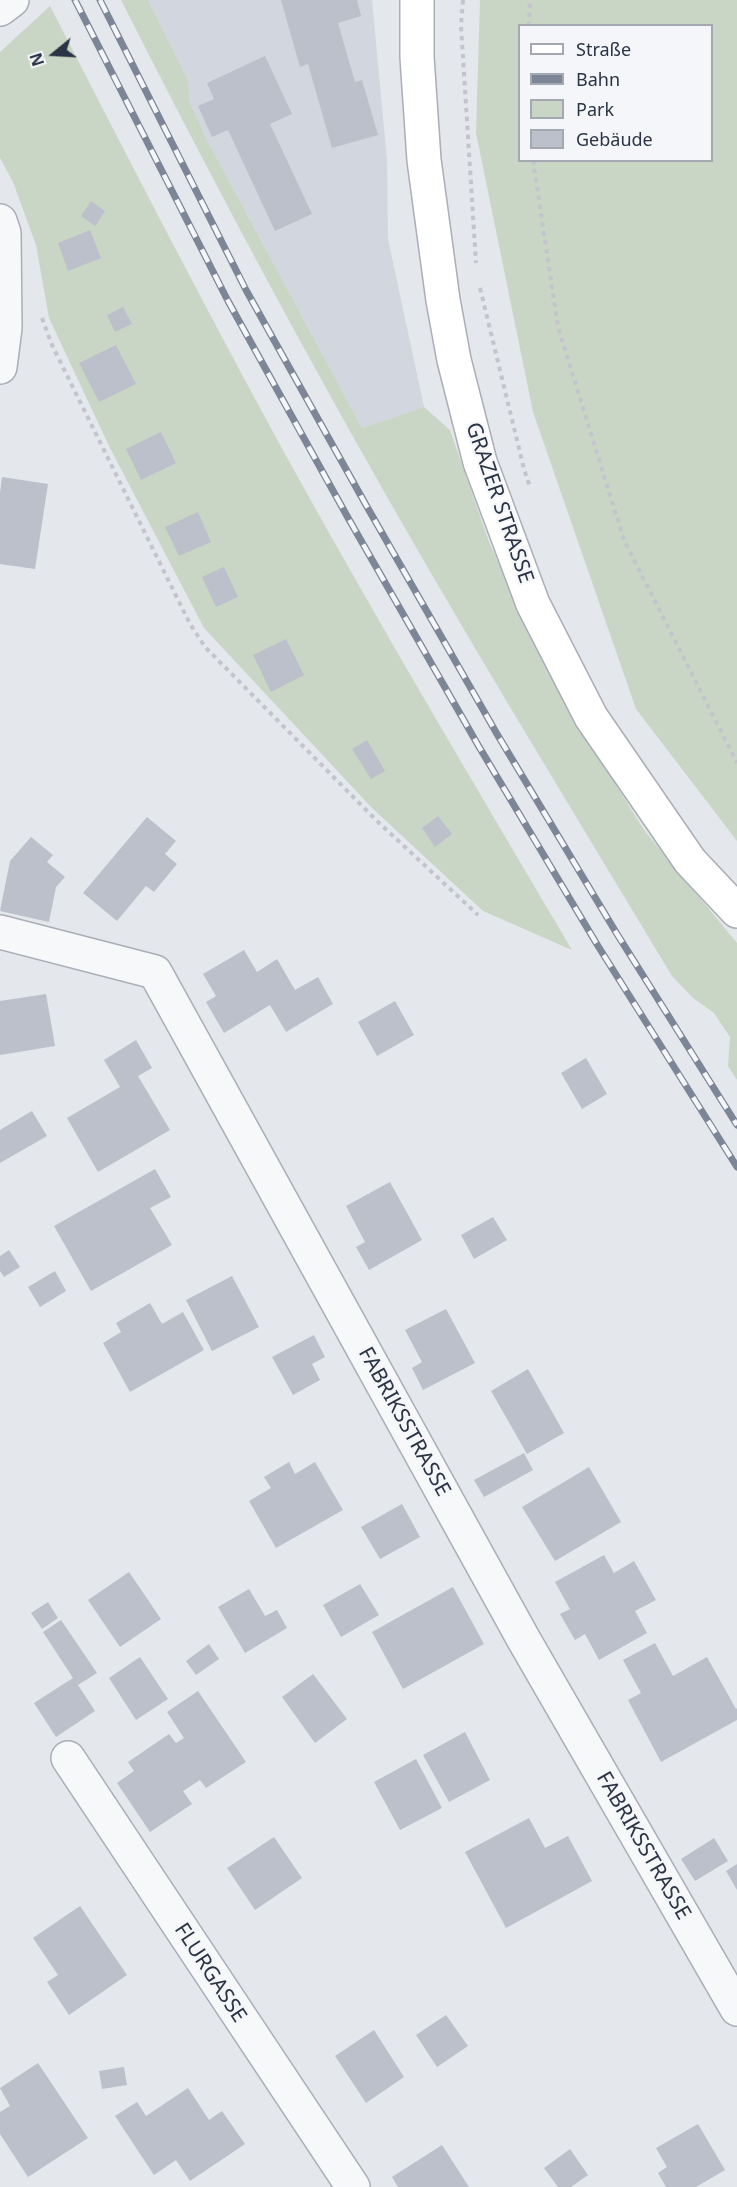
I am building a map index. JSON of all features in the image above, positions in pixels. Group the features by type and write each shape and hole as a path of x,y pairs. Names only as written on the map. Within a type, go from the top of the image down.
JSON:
{"main road":[{"name":"GRAZER STRASSE","path":"417,0 417,57 423,160 454,360 480,462 533,604 591,717 690,861 737,911"}],"street":[{"path":"0,9 12,0"},
{"path":"0,221 4,233 5,328 0,367"},
{"name":"FABRIKSSTRASSE","path":"0,932 155,972 514,1622 737,2009"},
{"name":"FLURGASSE","path":"68,1758 353,2187"}],"path":[{"path":"463,0 461,26 477,268"},
{"path":"529,24 530,0"},
{"path":"533,162 558,327 624,540 737,763"},
{"path":"477,279 524,470 532,491"},
{"path":"41,315 52,345 185,613 205,647 377,821 478,915"}],"shaded area":[{"path":"148,0 372,0 387,160 388,239 424,407 362,428 207,140 190,103 188,80"}],"green space":[{"path":"121,0 148,0 188,80 190,103 207,140 362,428 424,407 450,430 488,539 525,623 588,740 644,830 737,943 737,1080 728,1066 730,1037 714,1013 693,998 672,976 469,638 292,326"},
{"path":"480,0 737,0 737,841 636,709 533,412 476,133"},
{"path":"50,6 279,443 387,634 572,950 483,911 372,808 204,628 110,448 49,318 36,245 13,182 0,158 0,52"}],"building":[{"path":"281,0 357,0 361,16 338,23 355,82 362,80 378,135 332,148 308,64 300,67"},
{"path":"265,56 292,114 270,124 312,214 275,231 228,130 212,137 198,106 214,99 207,83"},
{"path":"91,201 105,211 95,226 81,216"},
{"path":"90,230 101,258 68,271 58,243"},
{"path":"123,307 132,324 115,332 107,315"},
{"path":"116,345 136,384 99,402 79,363"},
{"path":"161,432 176,463 141,480 126,449"},
{"path":"2,477 48,484 35,569 0,564"},
{"path":"198,512 211,542 179,556 165,527"},
{"path":"224,567 238,597 216,607 202,577"},
{"path":"286,639 304,675 271,692 253,655"},
{"path":"367,740 385,771 371,779 352,749"},
{"path":"438,816 452,834 435,847 422,828"},
{"path":"147,817 176,841 165,854 177,864 154,892 146,886 117,921 83,893"},
{"path":"31,837 53,855 47,862 65,877 56,887 49,922 0,911 10,861"},
{"path":"244,950 257,972 277,959 295,990 318,977 333,1004 286,1032 270,1005 224,1033 206,1002 216,996 203,974"},
{"path":"46,994 55,1046 0,1055 0,1001"},
{"path":"395,1001 414,1035 377,1056 358,1022"},
{"path":"136,1040 152,1068 138,1076 170,1130 98,1172 67,1118 120,1087 104,1060"},
{"path":"586,1058 607,1094 582,1109 561,1073"},
{"path":"32,1111 47,1136 0,1163 0,1130"},
{"path":"155,1169 171,1197 150,1208 172,1245 91,1291 54,1226"},
{"path":"390,1182 422,1240 369,1270 356,1247 365,1242 346,1206"},
{"path":"493,1217 507,1240 474,1259 461,1235"},
{"path":"9,1250 20,1267 4,1277 0,1271 0,1256"},
{"path":"55,1271 66,1291 40,1307 28,1287"},
{"path":"232,1276 259,1327 212,1351 186,1300"},
{"path":"150,1303 162,1324 183,1312 204,1350 130,1392 103,1343 121,1332 116,1323"},
{"path":"446,1309 475,1363 423,1390 412,1368 422,1362 405,1330"},
{"path":"314,1335 325,1357 312,1364 320,1380 293,1395 272,1357"},
{"path":"528,1369 564,1433 527,1454 491,1391"},
{"path":"524,1453 533,1470 484,1497 474,1480"},
{"path":"289,1462 295,1474 315,1462 343,1510 276,1548 249,1501 271,1488 264,1477"},
{"path":"589,1467 621,1522 555,1561 522,1507"},
{"path":"402,1504 420,1537 380,1559 361,1527"},
{"path":"604,1555 614,1573 634,1561 656,1600 635,1611 647,1633 599,1660 585,1634 575,1640 560,1614 570,1609 555,1582"},
{"path":"129,1572 161,1619 120,1647 88,1600"},
{"path":"360,1584 379,1615 341,1637 323,1605"},
{"path":"453,1587 484,1644 403,1689 372,1632"},
{"path":"249,1589 265,1616 277,1610 287,1628 245,1653 218,1607"},
{"path":"48,1602 58,1618 42,1629 31,1613"},
{"path":"61,1620 97,1673 78,1685 95,1711 56,1737 34,1703 73,1678 43,1632"},
{"path":"655,1643 673,1676 707,1657 737,1708 737,1720 661,1762 628,1700 641,1693 623,1660"},
{"path":"209,1644 219,1659 196,1675 186,1661"},
{"path":"140,1657 168,1699 136,1720 109,1678"},
{"path":"313,1674 347,1719 315,1743 282,1697"},
{"path":"198,1691 246,1762 206,1788 200,1780 183,1791 192,1804 150,1832 117,1783 134,1771 128,1762 169,1734 176,1743 184,1738 167,1712"},
{"path":"465,1732 490,1780 449,1802 423,1755"},
{"path":"416,1759 442,1808 400,1830 374,1782"},
{"path":"529,1818 545,1848 568,1836 592,1881 506,1928 465,1852"},
{"path":"274,1837 302,1878 255,1910 227,1868"},
{"path":"714,1838 728,1861 695,1881 681,1859"},
{"path":"737,1864 737,1890 726,1871"},
{"path":"80,1906 127,1975 69,2015 47,1982 58,1975 33,1938"},
{"path":"446,2015 468,2046 437,2067 416,2035"},
{"path":"374,2030 404,2077 366,2103 335,2056"},
{"path":"38,2063 88,2138 28,2177 0,2134 0,2112 10,2106 0,2088"},
{"path":"124,2067 127,2085 102,2089 99,2071"},
{"path":"188,2088 209,2120 222,2111 245,2144 190,2181 176,2160 154,2175 115,2116 137,2102 146,2116"},
{"path":"698,2124 725,2170 696,2187 666,2187 658,2173 667,2167 656,2148"},
{"path":"442,2145 469,2187 398,2187 392,2177"},
{"path":"570,2149 588,2175 571,2187 558,2187 544,2168"}],"railway":[{"path":"75,0 228,301 347,516 478,745 598,946 737,1167"},
{"path":"100,0 246,290 366,505 497,734 617,934 737,1125"}]}
